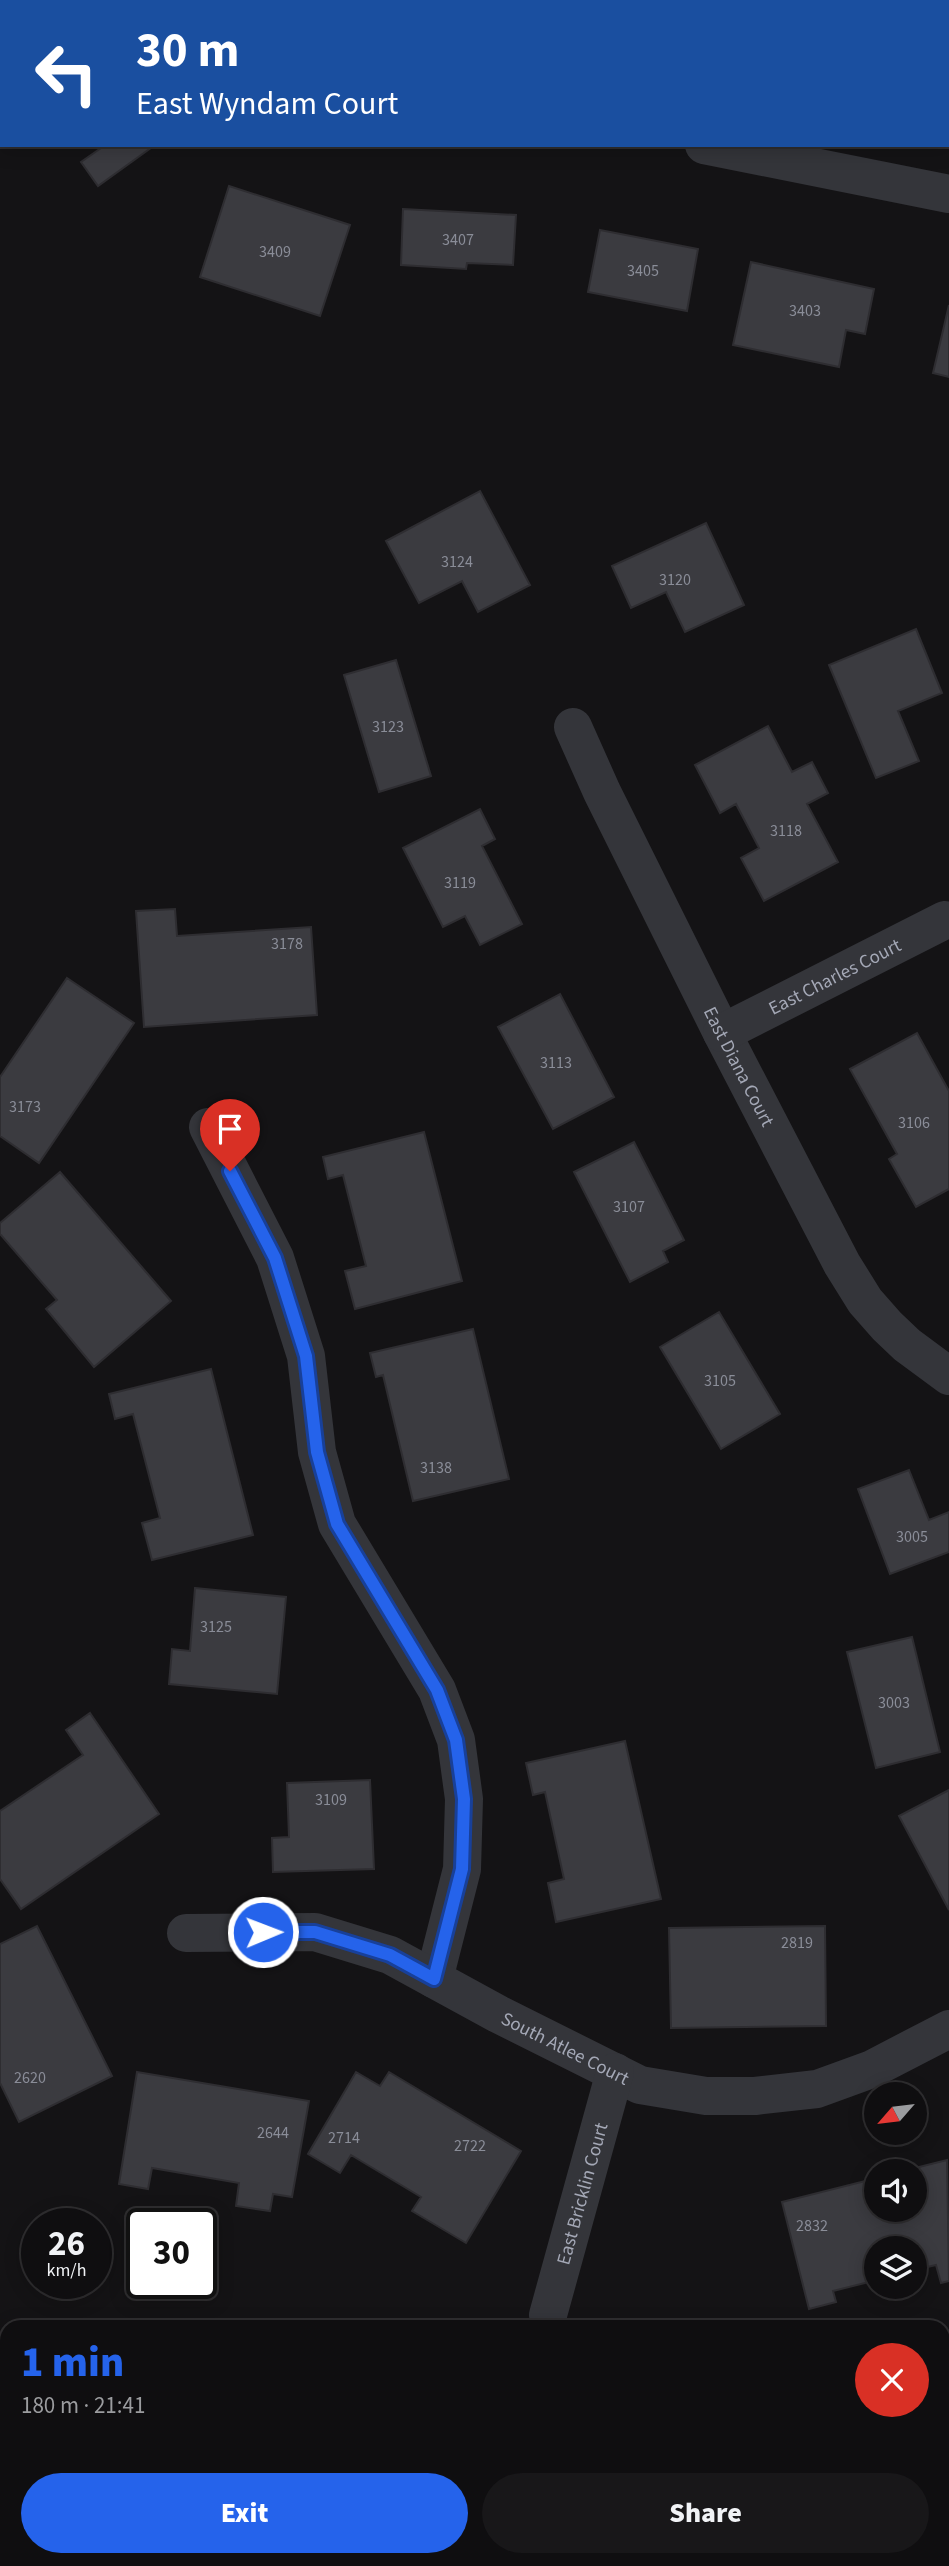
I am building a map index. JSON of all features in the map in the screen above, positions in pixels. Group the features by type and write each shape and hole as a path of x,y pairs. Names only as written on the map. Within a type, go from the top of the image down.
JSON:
{"street":[{"path":"714,147 949,194"},
{"name":"East Diana Court","path":"573,727 602,792 722,1033 842,1264 865,1301 907,1345 949,1376"},
{"name":"East Charles Court","path":"722,1033 945,920"},
{"path":"208,1128 275,1258 306,1356 317,1452 337,1524 437,1690 456,1740 464,1799 462,1869 434,1979"},
{"name":"South Atlee Court","path":"186,1933 315,1932 390,1955 498,2014 640,2085 706,2096 755,2096 817,2089 872,2069 949,2029"},
{"name":"East Bricklin Court","path":"548,2315 615,2072"}],"building":[{"path":"152,147 98,186 81,162 101,148"},
{"path":"229,186 350,225 320,316 200,277"},
{"path":"403,209 516,215 513,265 467,263 466,269 401,265"},
{"path":"600,230 698,249 687,311 588,292"},
{"path":"751,262 874,289 865,334 846,330 839,367 733,345"},
{"path":"949,305 949,377 933,373"},
{"path":"480,491 530,585 478,612 462,581 419,603 386,541"},
{"path":"706,523 744,605 685,632 666,592 631,608 612,566"},
{"path":"916,629 942,693 898,711 919,761 876,778 829,665"},
{"path":"396,660 431,776 379,792 344,675"},
{"path":"768,726 792,772 812,762 828,793 807,804 838,862 764,901 741,858 759,848 736,804 720,813 695,765"},
{"path":"480,809 495,839 482,846 522,924 480,945 465,916 443,927 403,848"},
{"path":"175,909 177,936 311,927 317,1015 144,1027 136,911"},
{"path":"67,978 134,1023 39,1163 0,1136 0,1077"},
{"path":"560,994 614,1097 553,1129 498,1027"},
{"path":"917,1033 949,1091 949,1189 916,1207 889,1159 897,1154 850,1069"},
{"path":"424,1132 462,1281 355,1309 345,1271 366,1266 343,1175 328,1179 323,1157"},
{"path":"634,1142 684,1240 663,1251 668,1262 630,1282 574,1172"},
{"path":"60,1172 171,1301 94,1367 46,1309 57,1300 0,1234 0,1223"},
{"path":"719,1312 780,1414 721,1449 660,1347"},
{"path":"473,1329 509,1479 413,1501 383,1375 376,1377 370,1353"},
{"path":"211,1369 253,1535 152,1560 142,1523 160,1518 133,1414 115,1419 109,1394"},
{"path":"909,1470 929,1520 949,1512 949,1552 890,1574 858,1489"},
{"path":"195,1588 286,1597 277,1694 169,1684 172,1649 190,1651"},
{"path":"912,1637 940,1752 876,1768 847,1652"},
{"path":"90,1713 159,1814 21,1909 0,1879 0,1811 83,1755 66,1730"},
{"path":"625,1741 661,1899 556,1922 548,1883 564,1879 545,1792 533,1795 526,1763"},
{"path":"370,1780 374,1869 273,1872 272,1838 289,1837 287,1783"},
{"path":"949,1790 949,1910 899,1816"},
{"path":"37,1926 112,2076 19,2122 0,2083 0,1944"},
{"path":"825,1926 826,2026 671,2028 669,1928"},
{"path":"137,2072 309,2101 292,2197 273,2194 270,2211 236,2206 239,2183 152,2168 148,2189 119,2184"},
{"path":"356,2072 380,2086 389,2072 521,2151 466,2243 412,2211 421,2197 351,2155 340,2173 308,2154"},
{"path":"947,2160 949,2281 941,2283 936,2265 927,2267 927,2236 864,2236 864,2283 833,2291 836,2302 809,2309 782,2202 864,2181 864,2222 927,2222 927,2165"}],"route":[{"path":"230,1171 275,1258 306,1356 317,1452 337,1524 437,1690 456,1740 464,1799 462,1869 434,1979 390,1955 315,1932 263,1932"}]}
